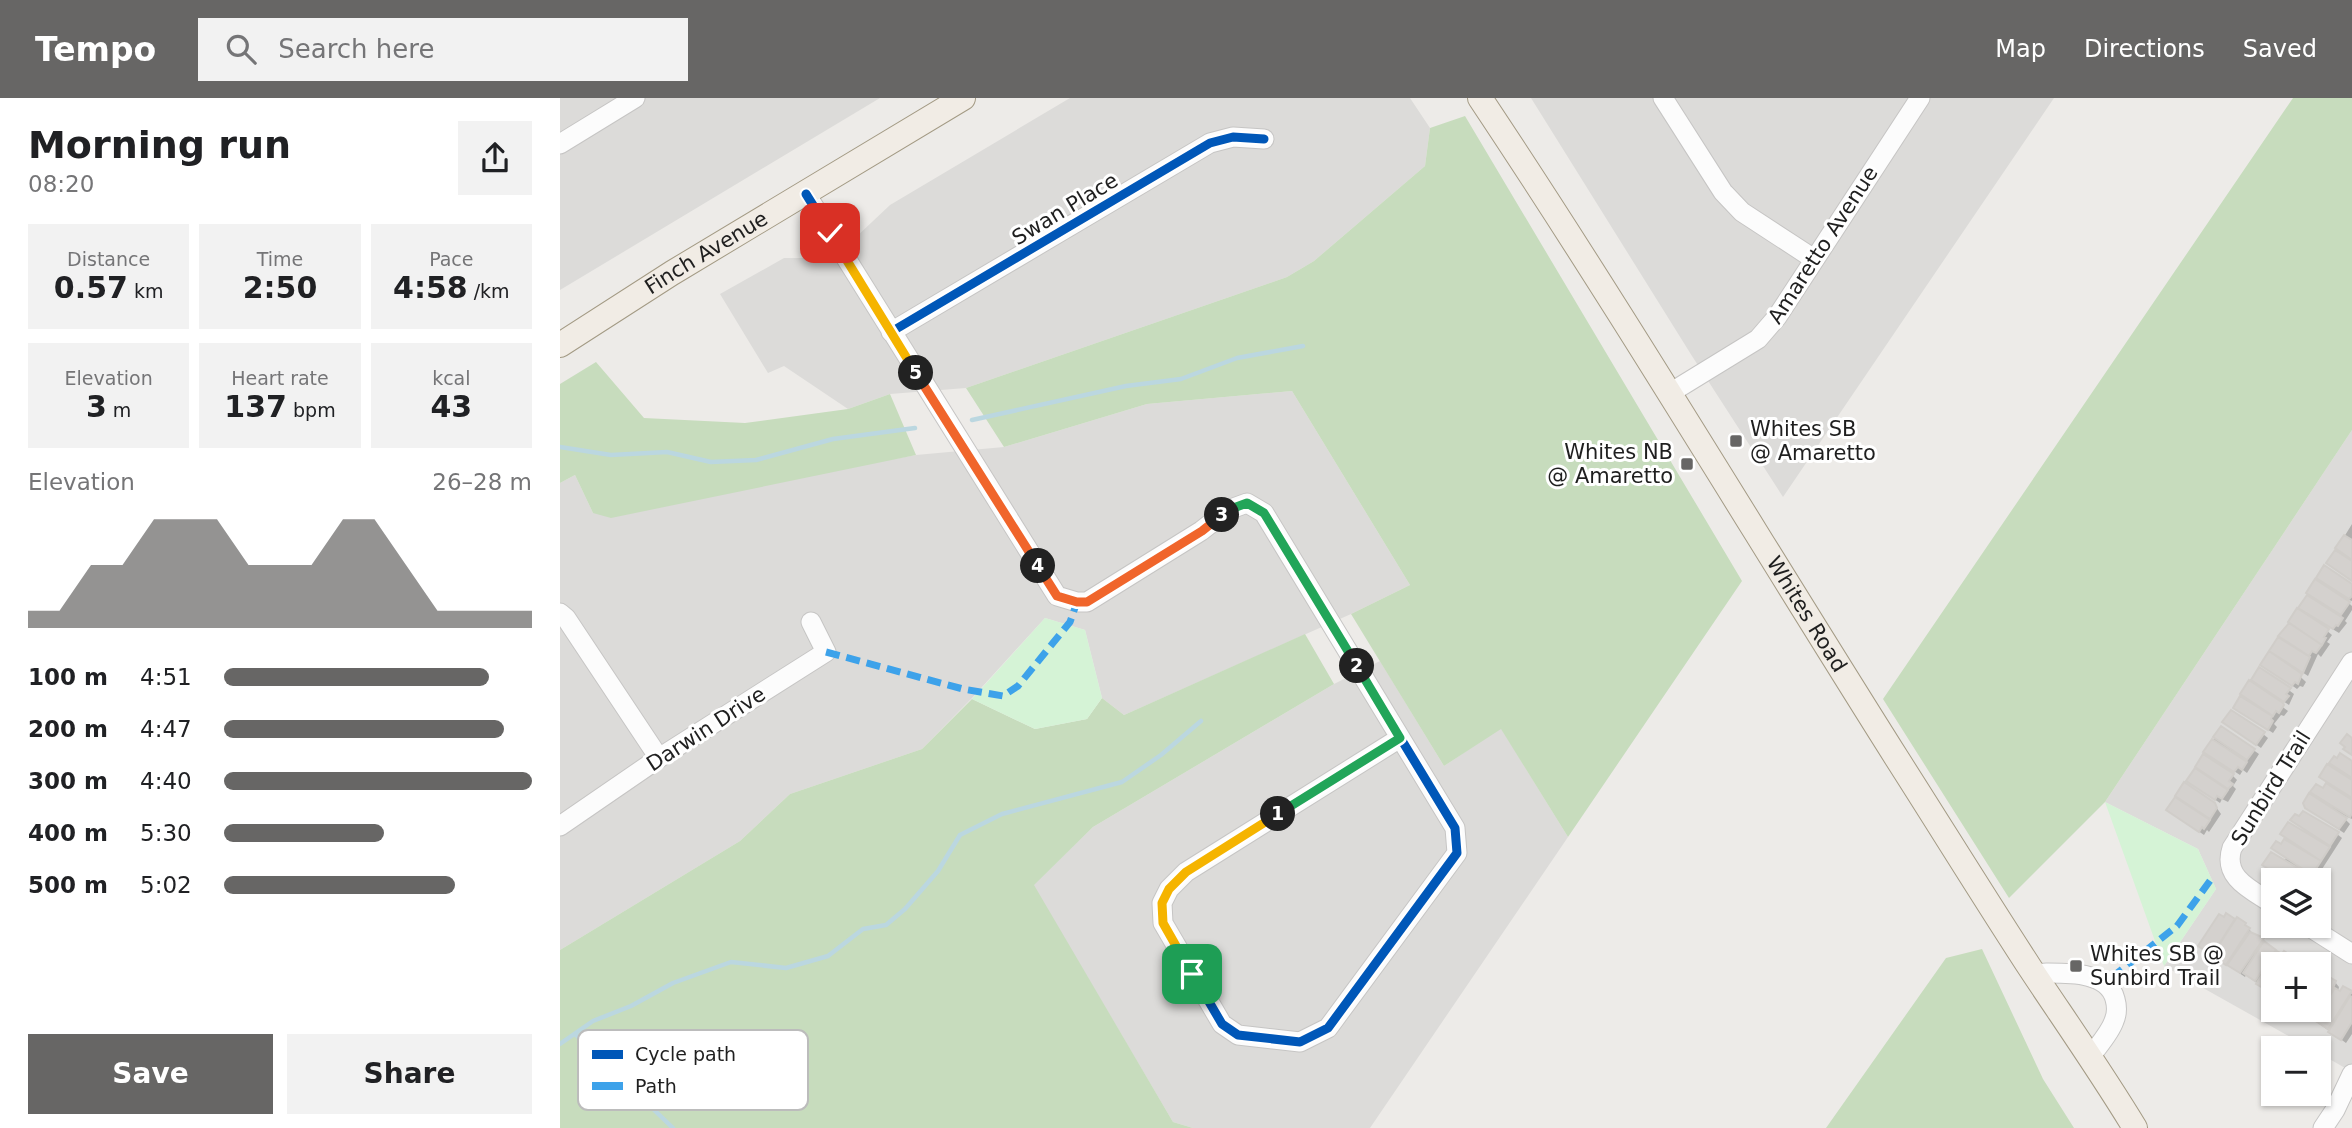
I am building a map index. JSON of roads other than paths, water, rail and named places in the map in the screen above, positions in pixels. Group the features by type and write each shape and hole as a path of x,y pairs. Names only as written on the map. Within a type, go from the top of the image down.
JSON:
{"main road":[{"name":"Finch Avenue","path":"560,345 672,273 963,98"},
{"name":"Whites Road","path":"1480,98 1670,393 2033,973 2135,1128"}],"street":[{"path":"560,144 635,98"},
{"path":"1663,98 1723,192 1742,212 1814,259"},
{"name":"Amaretto Avenue","path":"1670,393 1758,340 1777,317 1920,98"},
{"name":"Swan Place","path":"891,332 1210,144 1233,137 1264,139"},
{"path":"806,194 1057,596 1087,602 1202,531 1228,510 1247,503 1264,513 1455,828 1457,853 1328,1028 1300,1042 1238,1035 1222,1024 1163,923 1162,903 1169,889 1186,872 1400,738"},
{"path":"560,613 566,618 659,758"},
{"name":"Darwin Drive","path":"560,825 659,758 826,652 811,622"},
{"name":"Sunbird Trail","path":"2261,896 2234,876 2229,856 2232,848 2352,662"},
{"path":"2327,938 2352,954"},
{"path":"2033,973 2084,975 2100,980 2113,991 2117,1007 2114,1021 2090,1057"},
{"path":"2323,1128 2352,1074"}],"waterway":[{"path":"972,420 1126,386 1181,379 1237,358 1303,346"},
{"path":"560,447 611,455 667,452 711,462 756,460 833,439 915,428"},
{"path":"580,1030 593,1021 631,1006 673,983 731,962 786,968 828,956 863,929 886,925 905,909 938,871 960,835 1002,814 1122,782 1161,755 1201,721"},
{"path":"560,1044 578,1031"},
{"path":"654,1110 673,1128"}],"place":[{"name":"Whites SB @ Amaretto","path":"1736,441"},
{"name":"Whites NB @ Amaretto","path":"1687,464"},
{"name":"Whites SB @ Sunbird Trail","path":"2076,966"}]}
